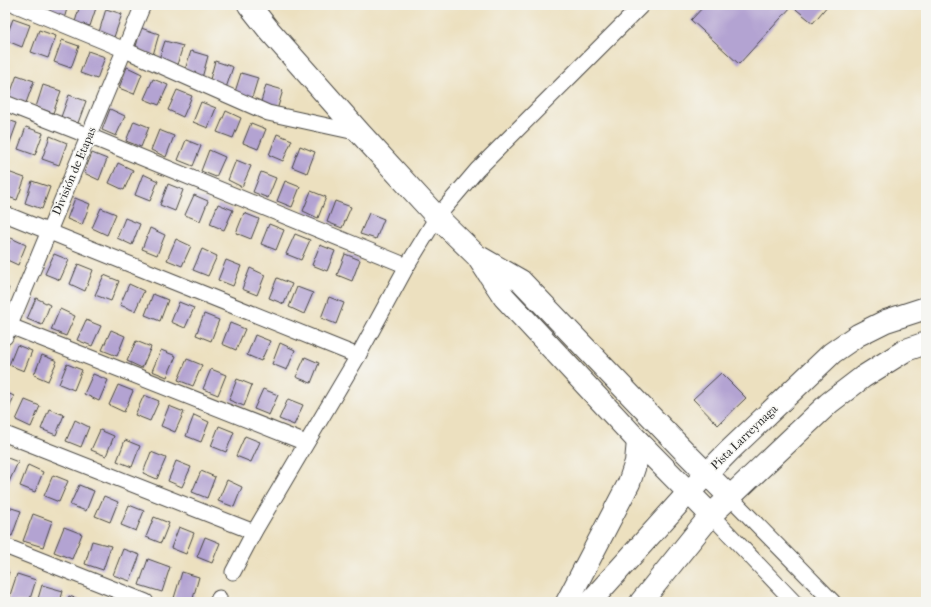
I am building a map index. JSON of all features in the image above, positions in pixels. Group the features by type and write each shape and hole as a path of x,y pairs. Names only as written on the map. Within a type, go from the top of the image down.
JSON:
{"main road":[{"path":"249,5 268,29 360,133 437,217 477,256 504,297 638,441 711,515"},
{"path":"477,256 521,281 730,497"},
{"name":"Pista Larreynaga","path":"590,602 688,493 729,451 832,353 858,335 886,321 926,308"},
{"path":"641,602 711,515 834,399 863,377 906,350 926,343"},
{"path":"568,602 629,483 636,462 638,441"},
{"path":"688,455 699,457 729,451"}],"street":[{"path":"16,5 125,50 268,113 360,133"},
{"name":"División de Etapas","path":"7,329 144,5"},
{"path":"233,572 254,532 358,356 407,266 437,217 477,170 642,5"},
{"path":"5,103 407,266"},
{"path":"5,214 358,356"},
{"path":"7,329 306,443"},
{"path":"5,434 254,532"},
{"path":"730,497 833,602"},
{"path":"711,515 794,602"},
{"path":"5,546 146,602"}],"building":[{"path":"51,5 68,5 64,19 49,13"},
{"path":"80,5 97,5 90,26 75,22"},
{"path":"705,5 828,5 813,23 792,6 739,64 691,20"},
{"path":"106,9 122,14 114,37 99,32"},
{"path":"13,19 30,25 22,47 5,40"},
{"path":"141,28 159,34 153,55 135,50"},
{"path":"39,30 56,36 48,58 31,52"},
{"path":"62,40 79,46 71,68 54,62"},
{"path":"165,41 183,46 176,68 158,62"},
{"path":"88,51 105,57 97,79 80,73"},
{"path":"191,51 208,56 202,78 184,73"},
{"path":"215,61 233,67 226,88 209,83"},
{"path":"127,67 142,74 134,94 119,88"},
{"path":"5,69 9,71 5,82"},
{"path":"241,73 258,78 251,101 234,95"},
{"path":"17,75 34,81 26,103 9,97"},
{"path":"153,79 168,85 159,105 144,99"},
{"path":"43,85 61,91 53,113 36,107"},
{"path":"266,85 283,90 277,110 260,105"},
{"path":"177,90 192,96 183,117 168,110"},
{"path":"69,95 86,101 78,123 61,117"},
{"path":"201,102 216,108 208,128 193,122"},
{"path":"110,109 125,116 116,136 102,130"},
{"path":"226,111 241,118 233,138 217,132"},
{"path":"5,119 17,123 9,145 5,144"},
{"path":"134,121 149,127 141,147 126,141"},
{"path":"251,123 266,129 258,149 243,143"},
{"path":"26,127 43,133 35,155 18,149"},
{"path":"159,130 174,136 166,157 151,150"},
{"path":"277,134 292,140 283,161 269,155"},
{"path":"50,136 67,143 59,165 42,159"},
{"path":"186,140 201,146 193,166 178,160"},
{"path":"300,146 315,152 307,173 292,167"},
{"path":"209,150 225,157 216,177 201,171"},
{"path":"92,153 107,159 99,180 84,173"},
{"path":"236,160 251,166 242,187 228,180"},
{"path":"118,163 133,170 124,190 109,183"},
{"path":"8,172 25,178 17,200 5,196 5,180"},
{"path":"261,172 276,178 268,198 253,192"},
{"path":"143,174 158,181 150,201 135,195"},
{"path":"32,181 50,187 42,209 25,203"},
{"path":"285,181 300,187 292,207 277,201"},
{"path":"168,184 183,190 175,211 160,205"},
{"path":"311,191 326,197 318,218 303,211"},
{"path":"194,195 208,201 200,221 185,215"},
{"path":"75,198 90,204 82,225 67,219"},
{"path":"335,201 351,207 342,228 327,222"},
{"path":"218,204 233,210 224,230 210,224"},
{"path":"101,208 116,214 107,235 92,228"},
{"path":"244,213 259,219 251,239 236,233"},
{"path":"369,213 384,219 376,239 360,234"},
{"path":"125,218 140,224 132,245 117,238"},
{"path":"269,224 284,230 276,250 261,244"},
{"path":"150,228 165,235 157,255 142,249"},
{"path":"295,234 310,240 301,260 286,254"},
{"path":"11,238 26,245 18,265 5,259 5,253"},
{"path":"176,239 191,246 182,266 167,260"},
{"path":"320,245 335,251 327,271 312,265"},
{"path":"202,249 217,256 208,276 193,270"},
{"path":"54,254 69,260 60,280 45,274"},
{"path":"345,254 360,260 352,281 337,275"},
{"path":"226,260 241,266 233,286 218,280"},
{"path":"78,264 93,270 85,291 70,284"},
{"path":"250,268 265,275 257,295 242,289"},
{"path":"104,275 119,281 111,301 95,295"},
{"path":"277,278 292,284 284,304 269,298"},
{"path":"129,284 144,291 135,311 120,305"},
{"path":"5,286 9,288 5,299"},
{"path":"297,287 313,293 304,314 289,307"},
{"path":"153,294 168,300 160,321 145,315"},
{"path":"329,297 344,303 336,324 321,318"},
{"path":"36,298 50,305 42,325 27,319"},
{"path":"179,302 194,308 185,328 171,322"},
{"path":"60,309 75,316 66,336 51,330"},
{"path":"204,314 219,320 211,341 196,335"},
{"path":"86,320 101,326 92,346 77,340"},
{"path":"230,323 245,329 236,350 222,344"},
{"path":"111,330 125,336 117,356 102,350"},
{"path":"255,335 270,341 261,361 247,355"},
{"path":"136,341 151,347 142,368 127,361"},
{"path":"280,343 295,350 287,370 272,364"},
{"path":"17,345 32,351 24,371 9,365"},
{"path":"161,350 176,356 167,377 152,371"},
{"path":"42,355 57,361 48,381 34,375"},
{"path":"305,357 319,363 311,383 296,377"},
{"path":"187,359 202,365 193,386 178,380"},
{"path":"67,364 82,370 74,390 59,384"},
{"path":"211,369 226,375 218,395 203,389"},
{"path":"721,373 746,398 718,425 693,399"},
{"path":"93,374 108,380 99,401 84,394"},
{"path":"237,379 252,385 244,406 229,400"},
{"path":"118,385 133,391 124,412 109,405"},
{"path":"263,389 278,395 269,415 254,409"},
{"path":"5,392 14,396 5,419"},
{"path":"144,395 159,401 150,421 135,415"},
{"path":"288,399 303,405 294,425 279,419"},
{"path":"25,400 40,406 31,427 16,420"},
{"path":"169,406 184,412 175,432 161,426"},
{"path":"49,409 64,415 56,435 41,429"},
{"path":"194,415 209,422 201,442 186,436"},
{"path":"75,420 89,427 81,447 66,441"},
{"path":"219,426 234,432 226,452 211,446"},
{"path":"100,430 114,436 106,456 91,450"},
{"path":"245,436 260,442 251,462 236,456"},
{"path":"125,440 140,446 132,467 117,461"},
{"path":"151,452 166,458 157,479 143,473"},
{"path":"5,457 18,462 9,482 5,481"},
{"path":"176,461 191,467 182,487 168,481"},
{"path":"28,465 43,472 35,492 20,486"},
{"path":"201,471 215,477 207,498 192,492"},
{"path":"53,475 68,481 59,502 44,496"},
{"path":"227,480 242,487 234,507 218,501"},
{"path":"79,485 94,491 86,511 70,505"},
{"path":"104,496 118,502 110,522 95,516"},
{"path":"129,505 144,511 136,531 121,525"},
{"path":"5,506 21,511 12,536 5,534"},
{"path":"33,514 52,521 43,547 23,541"},
{"path":"154,517 169,523 161,543 146,537"},
{"path":"64,527 82,534 72,559 54,552"},
{"path":"179,527 194,533 186,554 171,548"},
{"path":"205,537 220,543 212,563 197,557"},
{"path":"92,541 111,546 103,570 85,564"},
{"path":"123,549 140,555 130,581 113,575"},
{"path":"148,559 170,567 162,592 139,585"},
{"path":"5,571 9,572 5,584"},
{"path":"182,572 199,577 192,602 174,598"},
{"path":"17,574 36,580 29,602 8,601"},
{"path":"42,585 63,591 60,602 37,602"},
{"path":"69,596 87,602 67,602"}]}
